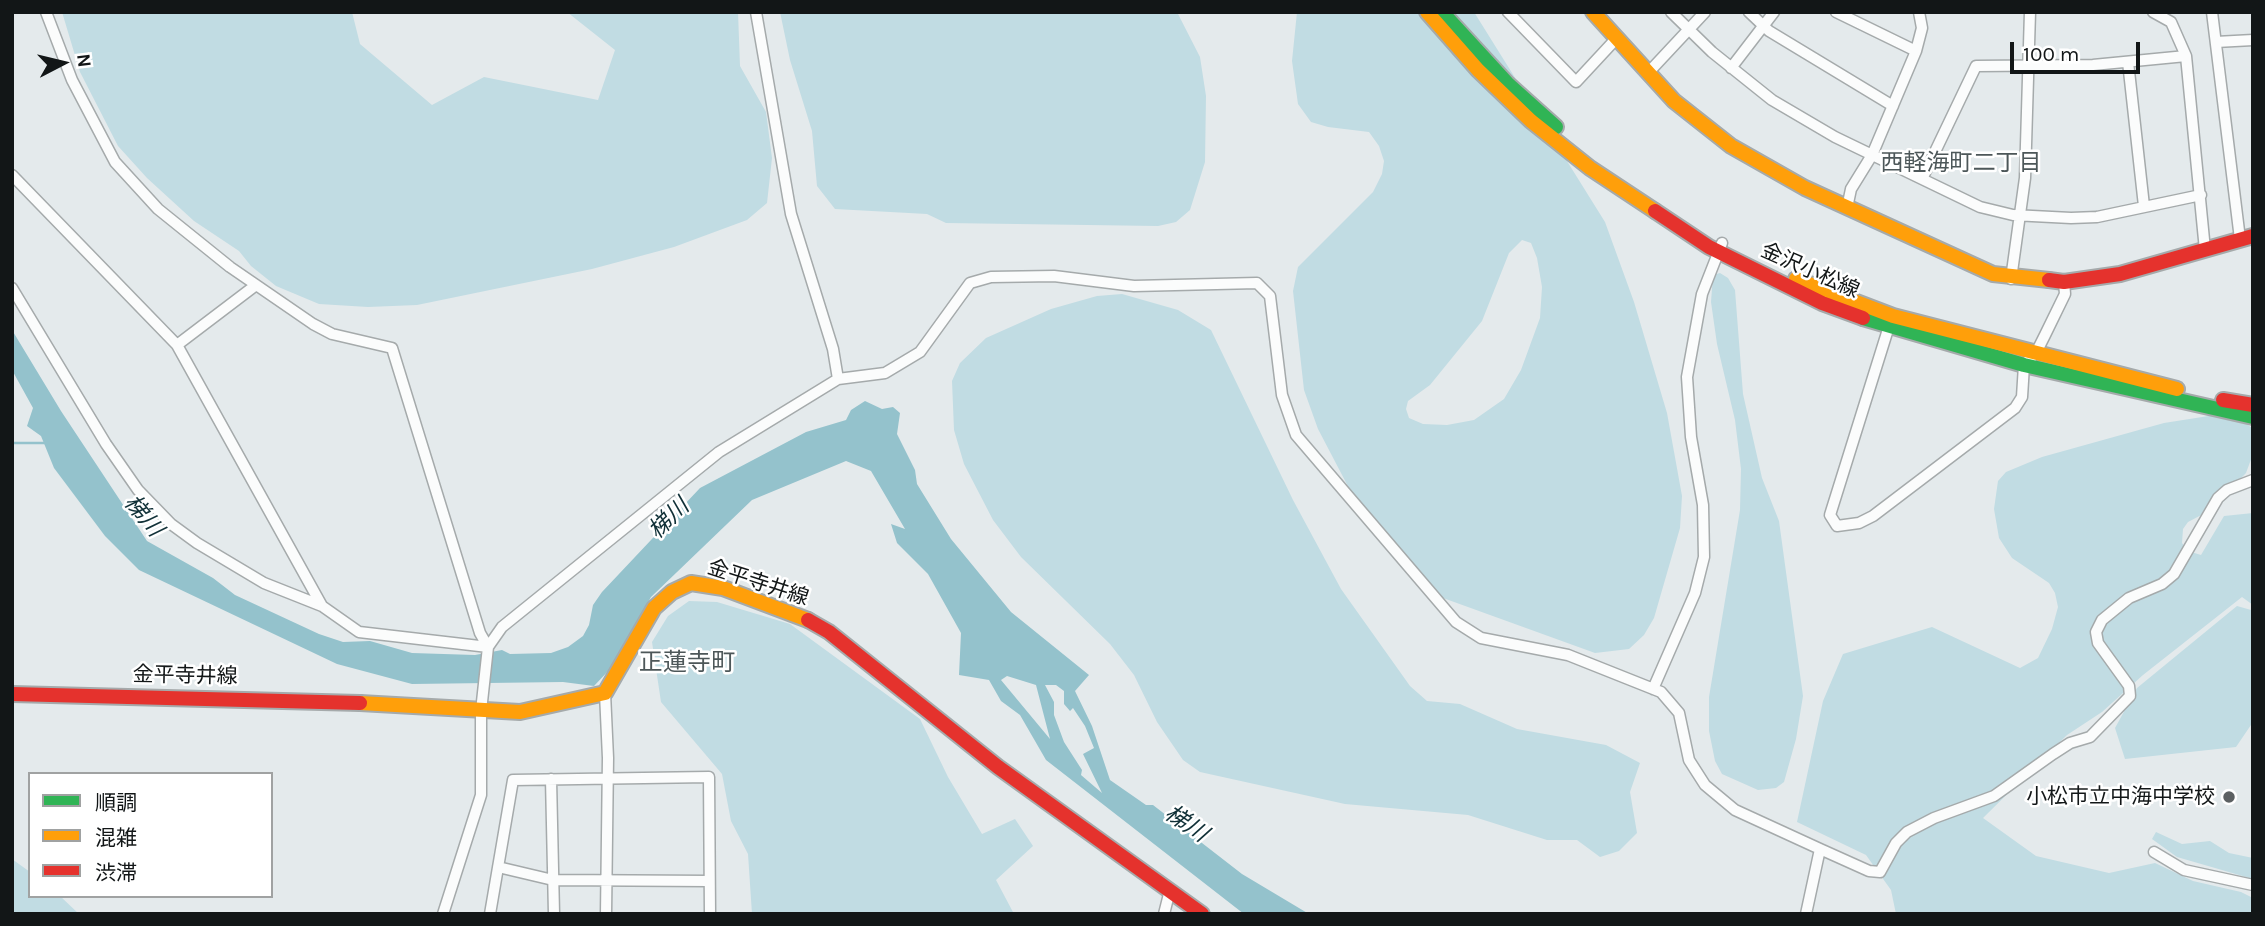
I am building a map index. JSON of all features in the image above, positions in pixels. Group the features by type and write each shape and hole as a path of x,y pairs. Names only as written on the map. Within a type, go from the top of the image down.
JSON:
{"main road":[{"name":"金沢小松線","path":"1427,12 1478,70 1531,121 1645,207 1720,247 1891,322 2024,365 2253,417"},
{"name":"金沢小松線","path":"1442,12 1508,85 1566,136 1720,247"},
{"path":"1593,12 1615,40 1674,101 1761,166 1959,261 2011,279 2064,282 2120,274 2246,238"},
{"name":"金沢小松線","path":"1891,322 2036,353 2253,405"},
{"name":"金平寺井線","path":"12,694 294,699 482,706 520,712 578,701 605,692 625,663 654,608 672,592 691,583 723,588 785,610 829,632 998,767 1202,914"}],"street":[{"path":"47,12 72,80 115,162 158,209 256,285 332,334 392,348 480,633 488,647"},
{"path":"756,12 791,214 833,349 838,379"},
{"path":"1508,12 1576,82 1615,40"},
{"path":"1671,12 1688,31 1772,100 1872,155 1980,207 2021,215 2097,217 2201,195"},
{"path":"1648,73 1705,12"},
{"path":"1749,12 1763,27 1893,106"},
{"path":"1731,68 1774,12"},
{"path":"1847,208 1852,189 1872,155 1916,51 1922,28 1919,12"},
{"path":"2011,279 2021,215 2028,122 2030,12"},
{"path":"2153,12 2171,22 2186,56 2205,250"},
{"path":"2213,12 2246,238"},
{"path":"1839,13 1916,51"},
{"path":"2216,42 2253,40"},
{"path":"1922,179 1976,66 2128,62 2186,56"},
{"path":"2128,62 2144,206"},
{"path":"12,175 177,345 322,606"},
{"path":"1653,689 1695,593 1704,558 1703,505 1691,437 1687,377 1696,321 1720,247"},
{"path":"443,914 481,795 482,706 488,647 502,627 719,452 838,379 885,373 920,352 970,283 991,277 1054,276 1133,286 1257,283 1270,296 1282,395 1296,435 1456,622 1481,638 1568,655 1661,692 1679,713 1689,760 1705,785 1735,810 1869,871 1880,872 1896,842 1907,832 1934,818 1994,796 2070,743 2090,737 2130,696 2129,686 2098,643 2097,627 2129,598 2162,584 2174,574 2218,498 2227,490 2253,480"},
{"path":"1891,322 1830,515 1837,526 1859,523 1873,516 2015,408 2022,397 2024,365 2036,353 2065,294 2064,282"},
{"path":"177,345 256,285"},
{"path":"12,288 99,432 138,490 171,524 197,543 264,583 322,606 359,632 488,647"},
{"path":"605,692 608,778 606,914"},
{"path":"491,914 513,780 709,777 710,914"},
{"path":"551,779 554,914"},
{"path":"1806,914 1820,849"},
{"path":"2154,852 2184,870 2253,885"},
{"path":"498,867 553,880 709,881"},
{"path":"1164,914 1170,890"}],"shaded area":[{"path":"62,12 352,12 360,44 432,105 484,77 598,100 615,50 567,12 738,12 740,66 766,112 772,158 767,203 747,220 674,247 592,269 417,305 368,307 319,304 276,286 251,266 239,251 194,221 147,178 118,146 80,72"},
{"path":"780,12 1177,12 1200,57 1206,96 1205,162 1190,210 1176,222 1158,226 946,223 927,214 835,209 817,186 812,131 790,60"},
{"path":"1297,12 1474,12 1605,222 1634,302 1667,413 1682,496 1680,528 1654,618 1644,635 1629,649 1595,653 1432,594 1401,567 1352,494 1318,429 1304,390 1293,291 1298,267 1373,192 1382,174 1384,161 1379,146 1369,132 1311,122 1298,104 1292,61","holes":["1522,240 1531,243 1537,258 1542,287 1540,318 1521,370 1504,399 1474,420 1447,425 1423,424 1409,418 1406,409 1408,401 1430,385 1482,321 1509,253"]},
{"path":"1720,273 1728,278 1735,290 1743,394 1762,478 1779,521 1803,696 1796,739 1784,782 1776,788 1758,790 1722,774 1715,761 1709,731 1709,697 1740,510 1741,469 1735,420 1717,344 1711,302 1713,275"},
{"path":"1122,294 1178,310 1211,330 1293,500 1341,589 1410,686 1427,701 1460,704 1517,729 1606,745 1640,763 1630,792 1637,833 1619,851 1600,857 1577,840 1547,840 1468,815 1345,804 1200,772 1183,760 1157,722 1134,675 1110,644 1021,557 993,520 964,464 954,430 952,381 960,363 986,338 1051,309 1097,296"},
{"path":"12,330 61,411 147,541 213,578 235,595 319,634 343,642 370,641 412,653 475,655 502,650 510,654 551,653 568,647 583,636 589,625 593,605 602,592 700,488 806,432 846,420 851,410 865,401 882,409 893,407 900,413 897,434 915,470 917,484 951,539 1011,612 1089,675 1075,691 1092,726 1110,780 1146,805 1153,805 1242,874 1309,914 1244,914 1046,760 1020,715 1001,701 989,680 959,675 961,633 928,574 897,543 891,524 905,529 871,471 846,461 752,500 651,597 611,668 594,686 563,682 412,684 337,664 139,570 105,536 54,468 41,436 27,426 33,408 12,370","holes":["1007,676 1036,685 1050,739 1001,680","1045,685 1056,685 1064,691 1064,704 1070,711 1073,708 1085,726 1094,748 1083,754 1102,793 1081,775 1082,770 1064,742 1054,715 1054,702"]},
{"path":"2215,415 2241,420 2252,428 2253,454 2246,473 2209,511 2188,522 2183,529 2182,543 2188,551 2201,555 2224,516 2253,513 2253,605 2242,597 2143,675 2102,712 2067,735 1983,818 2036,856 2109,873 2155,863 2193,881 2241,892 2253,898 2253,914 1896,914 1891,890 1866,855 1797,822 1823,701 1843,654 1932,627 2020,668 2038,658 2052,629 2058,607 2055,593 2049,583 2012,558 1999,538 1994,509 1998,481 2006,472 2042,457 2164,423"},
{"path":"689,601 717,602 790,624 920,719 948,777 982,834 1015,819 1033,846 996,880 1014,914 752,914 748,854 731,821 722,774 661,702 652,642 668,616"},
{"path":"2237,606 2251,610 2253,722 2236,747 2125,759 2115,728 2137,688"},
{"path":"2156,832 2182,844 2210,841 2229,853 2253,858 2253,879 2177,857 2152,839"},
{"path":"12,859 28,871 28,898 62,898 79,914 12,914"}],"waterway":[{"path":"12,443 47,443"}],"traffic: fast":[{"path":"1442,12 1508,84 1556,127"},
{"path":"1863,318 2024,365 2253,417"}],"traffic: slow":[{"path":"1427,12 1478,70 1531,121 1590,168 1655,211"},
{"path":"1593,12 1674,101 1731,146 1805,188 1993,274 2049,280"},
{"path":"1796,279 1893,316 2177,389"},
{"path":"360,703 520,712 605,693 654,608 672,592 691,583 723,588 808,620"}],"traffic: jam":[{"path":"1655,211 1709,247 1822,303 1863,318"},
{"path":"2049,280 2064,282 2120,274 2253,236"},
{"path":"2223,400 2253,405"},
{"path":"808,620 829,632 998,767 1202,914"},
{"path":"12,694 360,703"}],"place":[{"name":"小松市立中海中学校","path":"2229,797"}],"district":[{"name":"西軽海町二丁目","path":"1961,163"},
{"name":"正蓮寺町","path":"687,663"}],"water label":[{"name":"梯川","path":"143,516"},
{"name":"梯川","path":"669,519"},
{"name":"梯川","path":"1186,824"}]}
